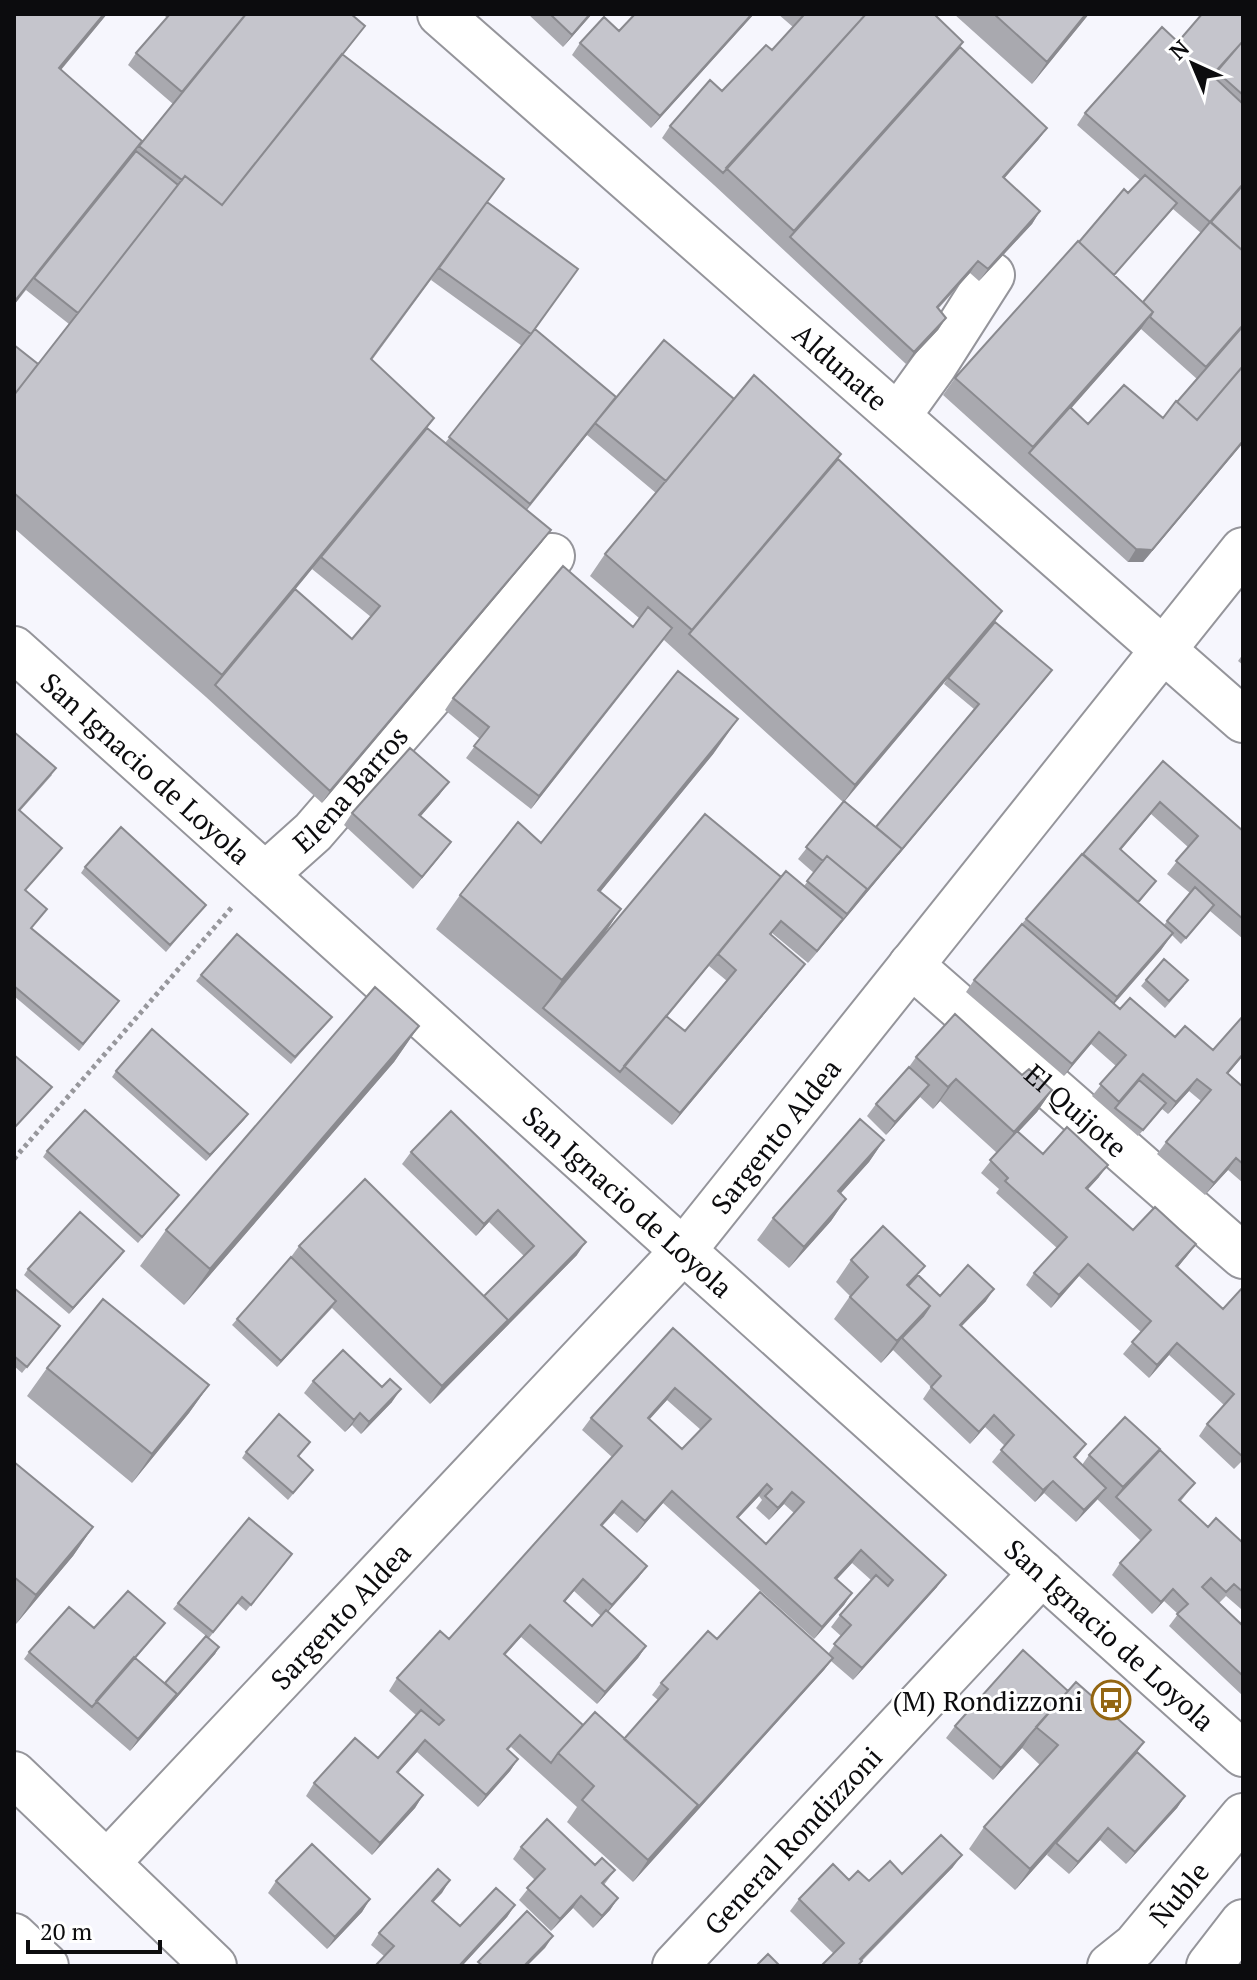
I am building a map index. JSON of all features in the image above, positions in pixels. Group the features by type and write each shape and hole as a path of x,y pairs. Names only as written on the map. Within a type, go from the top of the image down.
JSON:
{"main road":[{"name":"Aldunate","path":"440,14 1243,720"},
{"path":"898,416 992,275"},
{"name":"Sargento Aldea","path":"107,1863 683,1251 1243,550"},
{"name":"Elena Barros","path":"266,874 313,832 552,556"},
{"name":"San Ignacio de Loyola","path":"14,649 1243,1754"},
{"name":"El Quijote","path":"911,965 1243,1256"},
{"name":"General Rondizzoni","path":"675,1966 1042,1573"},
{"path":"14,1774 214,1966"},
{"name":"Ñuble","path":"1110,1966 1135,1946 1243,1816"},
{"path":"1209,1966 1243,1922"},
{"path":"14,1936 46,1966"}],"path":[{"path":"14,1159 226,913 266,874"}],"building":[{"path":"14,14 104,14 59,68 142,141 14,302"},
{"path":"170,14 246,14 182,92 136,53"},
{"path":"246,14 351,14 365,26 222,205 185,176 182,180 139,146"},
{"path":"550,14 590,14 572,35"},
{"path":"635,14 752,14 660,116 580,43 604,17 619,31"},
{"path":"800,14 866,14 723,173 670,126 710,80 722,91 766,45 772,50 803,16"},
{"path":"866,14 934,14 963,42 794,231 726,168"},
{"path":"994,14 1086,14 1047,62"},
{"path":"1202,14 1243,14 1243,41 1213,76 1243,104 1243,184 1210,222 1085,113 1162,27 1178,42"},
{"path":"1243,41 1243,95 1216,71"},
{"path":"960,47 1047,128 1003,177 1040,211 988,269 978,261 937,307 946,318 914,352 790,237"},
{"path":"342,54 504,179 371,359 434,418 222,675 14,493 14,395 185,176 222,205"},
{"path":"136,151 178,185 78,313 34,278"},
{"path":"1145,175 1177,203 1114,275 1079,242 1124,189 1128,193"},
{"path":"1243,185 1243,251 1211,222"},
{"path":"487,202 578,269 531,334 439,268"},
{"path":"1210,222 1243,251 1243,325 1206,367 1150,317 1153,312 1143,302"},
{"path":"1078,241 1153,312 1033,447 955,378"},
{"path":"1243,326 1243,366 1197,420 1177,402"},
{"path":"535,329 616,397 530,504 449,437"},
{"path":"664,340 734,399 666,481 595,423"},
{"path":"14,345 38,364 14,395"},
{"path":"1243,366 1243,441 1152,550 1136,549 1029,453 1070,407 1088,424 1124,385 1163,418 1176,401 1197,420"},
{"path":"754,375 841,454 692,630 605,554"},
{"path":"427,428 551,530 330,791 215,685 295,589 352,639 380,606 321,557"},
{"path":"838,459 1002,611 855,785 689,634"},
{"path":"563,566 633,627 648,607 672,628 539,796 474,746 489,727 453,698"},
{"path":"995,622 1052,670 898,854 902,849 876,827 979,704 948,678"},
{"path":"678,671 738,719 598,890 621,909 562,980 460,895 518,822 541,843"},
{"path":"14,732 56,768 19,810 62,848 25,890 47,909 31,928 119,1001 83,1044 14,986"},
{"path":"410,748 449,782 419,815 451,842 422,877 352,813"},
{"path":"1163,761 1243,831 1243,919 1176,861 1198,836 1160,802 1120,849 1156,881 1138,902 1083,854"},
{"path":"844,801 902,849 863,895 867,889 827,856 823,861 806,847"},
{"path":"705,814 781,877 620,1072 543,1008"},
{"path":"121,827 206,905 170,945 85,867"},
{"path":"1082,854 1173,933 1117,997 1026,919"},
{"path":"827,856 867,889 847,914 807,881"},
{"path":"786,871 843,919 817,951 781,921 770,934 805,964 680,1113 624,1066 666,1016 685,1031 736,970 718,954"},
{"path":"1195,887 1214,905 1186,938 1167,921"},
{"path":"1022,924 1120,1009 1130,998 1175,1037 1185,1026 1213,1050 1243,1016 1243,1054 1227,1073 1243,1087 1243,1164 1236,1158 1214,1183 1166,1142 1211,1090 1197,1079 1176,1102 1143,1074 1119,1102 1100,1084 1126,1055 1099,1032 1072,1064 974,980"},
{"path":"237,934 332,1017 295,1057 201,975"},
{"path":"1164,959 1188,980 1169,1001 1146,980"},
{"path":"375,987 419,1026 210,1269 166,1230"},
{"path":"955,1014 1022,1075 1029,1069 1052,1090 1014,1132 956,1079 948,1087 916,1057"},
{"path":"152,1029 248,1114 210,1155 116,1071"},
{"path":"14,1055 52,1087 15,1127 14,1126"},
{"path":"909,1067 929,1085 895,1122 876,1104"},
{"path":"1139,1080 1166,1103 1143,1130 1115,1108"},
{"path":"85,1110 179,1195 142,1237 47,1151"},
{"path":"451,1111 586,1242 504,1325 508,1320 484,1296 534,1246 498,1210 484,1224 411,1152"},
{"path":"860,1119 884,1140 838,1191 846,1199 804,1247 773,1218"},
{"path":"1067,1127 1108,1165 1086,1188 1133,1230 1155,1207 1196,1244 1176,1266 1223,1309 1243,1287 1243,1457 1207,1424 1234,1394 1177,1343 1157,1365 1132,1342 1151,1321 1088,1264 1059,1295 1034,1273 1067,1237 1005,1181 1008,1178 990,1160 1017,1131 1043,1154"},
{"path":"365,1179 508,1320 442,1386 299,1246"},
{"path":"80,1212 124,1251 73,1308 28,1269"},
{"path":"883,1226 925,1266 907,1285 930,1306 897,1341 850,1297 868,1277 851,1260"},
{"path":"291,1257 336,1301 281,1361 237,1319"},
{"path":"968,1265 994,1289 960,1325 1086,1444 1074,1457 1106,1488 1084,1510 1053,1481 1043,1490 1001,1450 1014,1435 994,1415 979,1432 931,1387 941,1376 902,1338 930,1306 908,1286 918,1275 940,1296"},
{"path":"14,1288 60,1326 27,1367 14,1356"},
{"path":"103,1299 209,1385 152,1454 47,1368"},
{"path":"673,1328 946,1575 862,1668 834,1644 851,1625 840,1615 876,1575 888,1586 893,1580 861,1550 835,1578 852,1593 822,1627 672,1491 645,1521 622,1501 601,1525 647,1566 612,1605 583,1579 564,1601 592,1626 606,1610 646,1646 605,1692 530,1625 504,1654 583,1725 551,1763 520,1735 507,1749 518,1759 486,1795 425,1740 397,1772 423,1795 380,1843 314,1783 355,1738 378,1758 421,1710 439,1725 444,1720 397,1678 440,1631 449,1639 622,1446 591,1418","holes":["675,1388 711,1419 682,1449 648,1418","767,1484 772,1489 765,1496 778,1508 792,1492 804,1502 766,1544 737,1517"]},
{"path":"343,1350 382,1387 390,1379 401,1389 369,1422 360,1413 354,1420 313,1381"},
{"path":"279,1414 310,1442 298,1456 313,1470 293,1493 246,1452"},
{"path":"1125,1417 1160,1449 1123,1487 1089,1455"},
{"path":"1160,1450 1195,1483 1179,1500 1208,1527 1216,1518 1243,1543 1243,1592 1234,1584 1226,1592 1211,1578 1202,1587 1243,1626 1243,1676 1177,1614 1188,1604 1173,1589 1161,1602 1120,1563 1151,1530 1116,1497"},
{"path":"14,1462 93,1527 36,1595 14,1577"},
{"path":"249,1518 292,1554 251,1605 242,1597 213,1632 178,1603"},
{"path":"128,1591 165,1623 92,1707 29,1652 69,1607 94,1628"},
{"path":"760,1592 833,1658 691,1815 698,1805 624,1739 668,1689 661,1683 708,1631 717,1639"},
{"path":"206,1636 219,1647 173,1700 177,1694 165,1683"},
{"path":"1023,1650 1068,1691 1001,1768 955,1726"},
{"path":"134,1657 177,1694 138,1739 96,1701"},
{"path":"1076,1682 1144,1742 1030,1869 984,1827 1058,1745 1036,1727"},
{"path":"595,1712 698,1805 648,1860 582,1800 594,1786 558,1753"},
{"path":"1137,1752 1185,1796 1135,1852 1108,1828 1078,1862 1056,1843"},
{"path":"547,1819 595,1865 602,1858 615,1870 602,1883 618,1898 602,1916 581,1896 560,1919 527,1888 545,1869 521,1847"},
{"path":"941,1835 962,1855 860,1959 862,1961 857,1966 821,1966 844,1943 799,1899 833,1864 849,1880 858,1871 869,1881 890,1861 902,1874"},
{"path":"312,1844 370,1899 335,1937 276,1881"},
{"path":"438,1869 450,1880 432,1901 460,1926 496,1888 515,1905 459,1966 375,1966 394,1946 379,1933"},
{"path":"527,1911 553,1936 524,1966 483,1966 478,1962"},
{"path":"768,1954 780,1966 756,1966"}],"place":[{"name":"(M) Rondizzoni","path":"1111,1700"}]}
